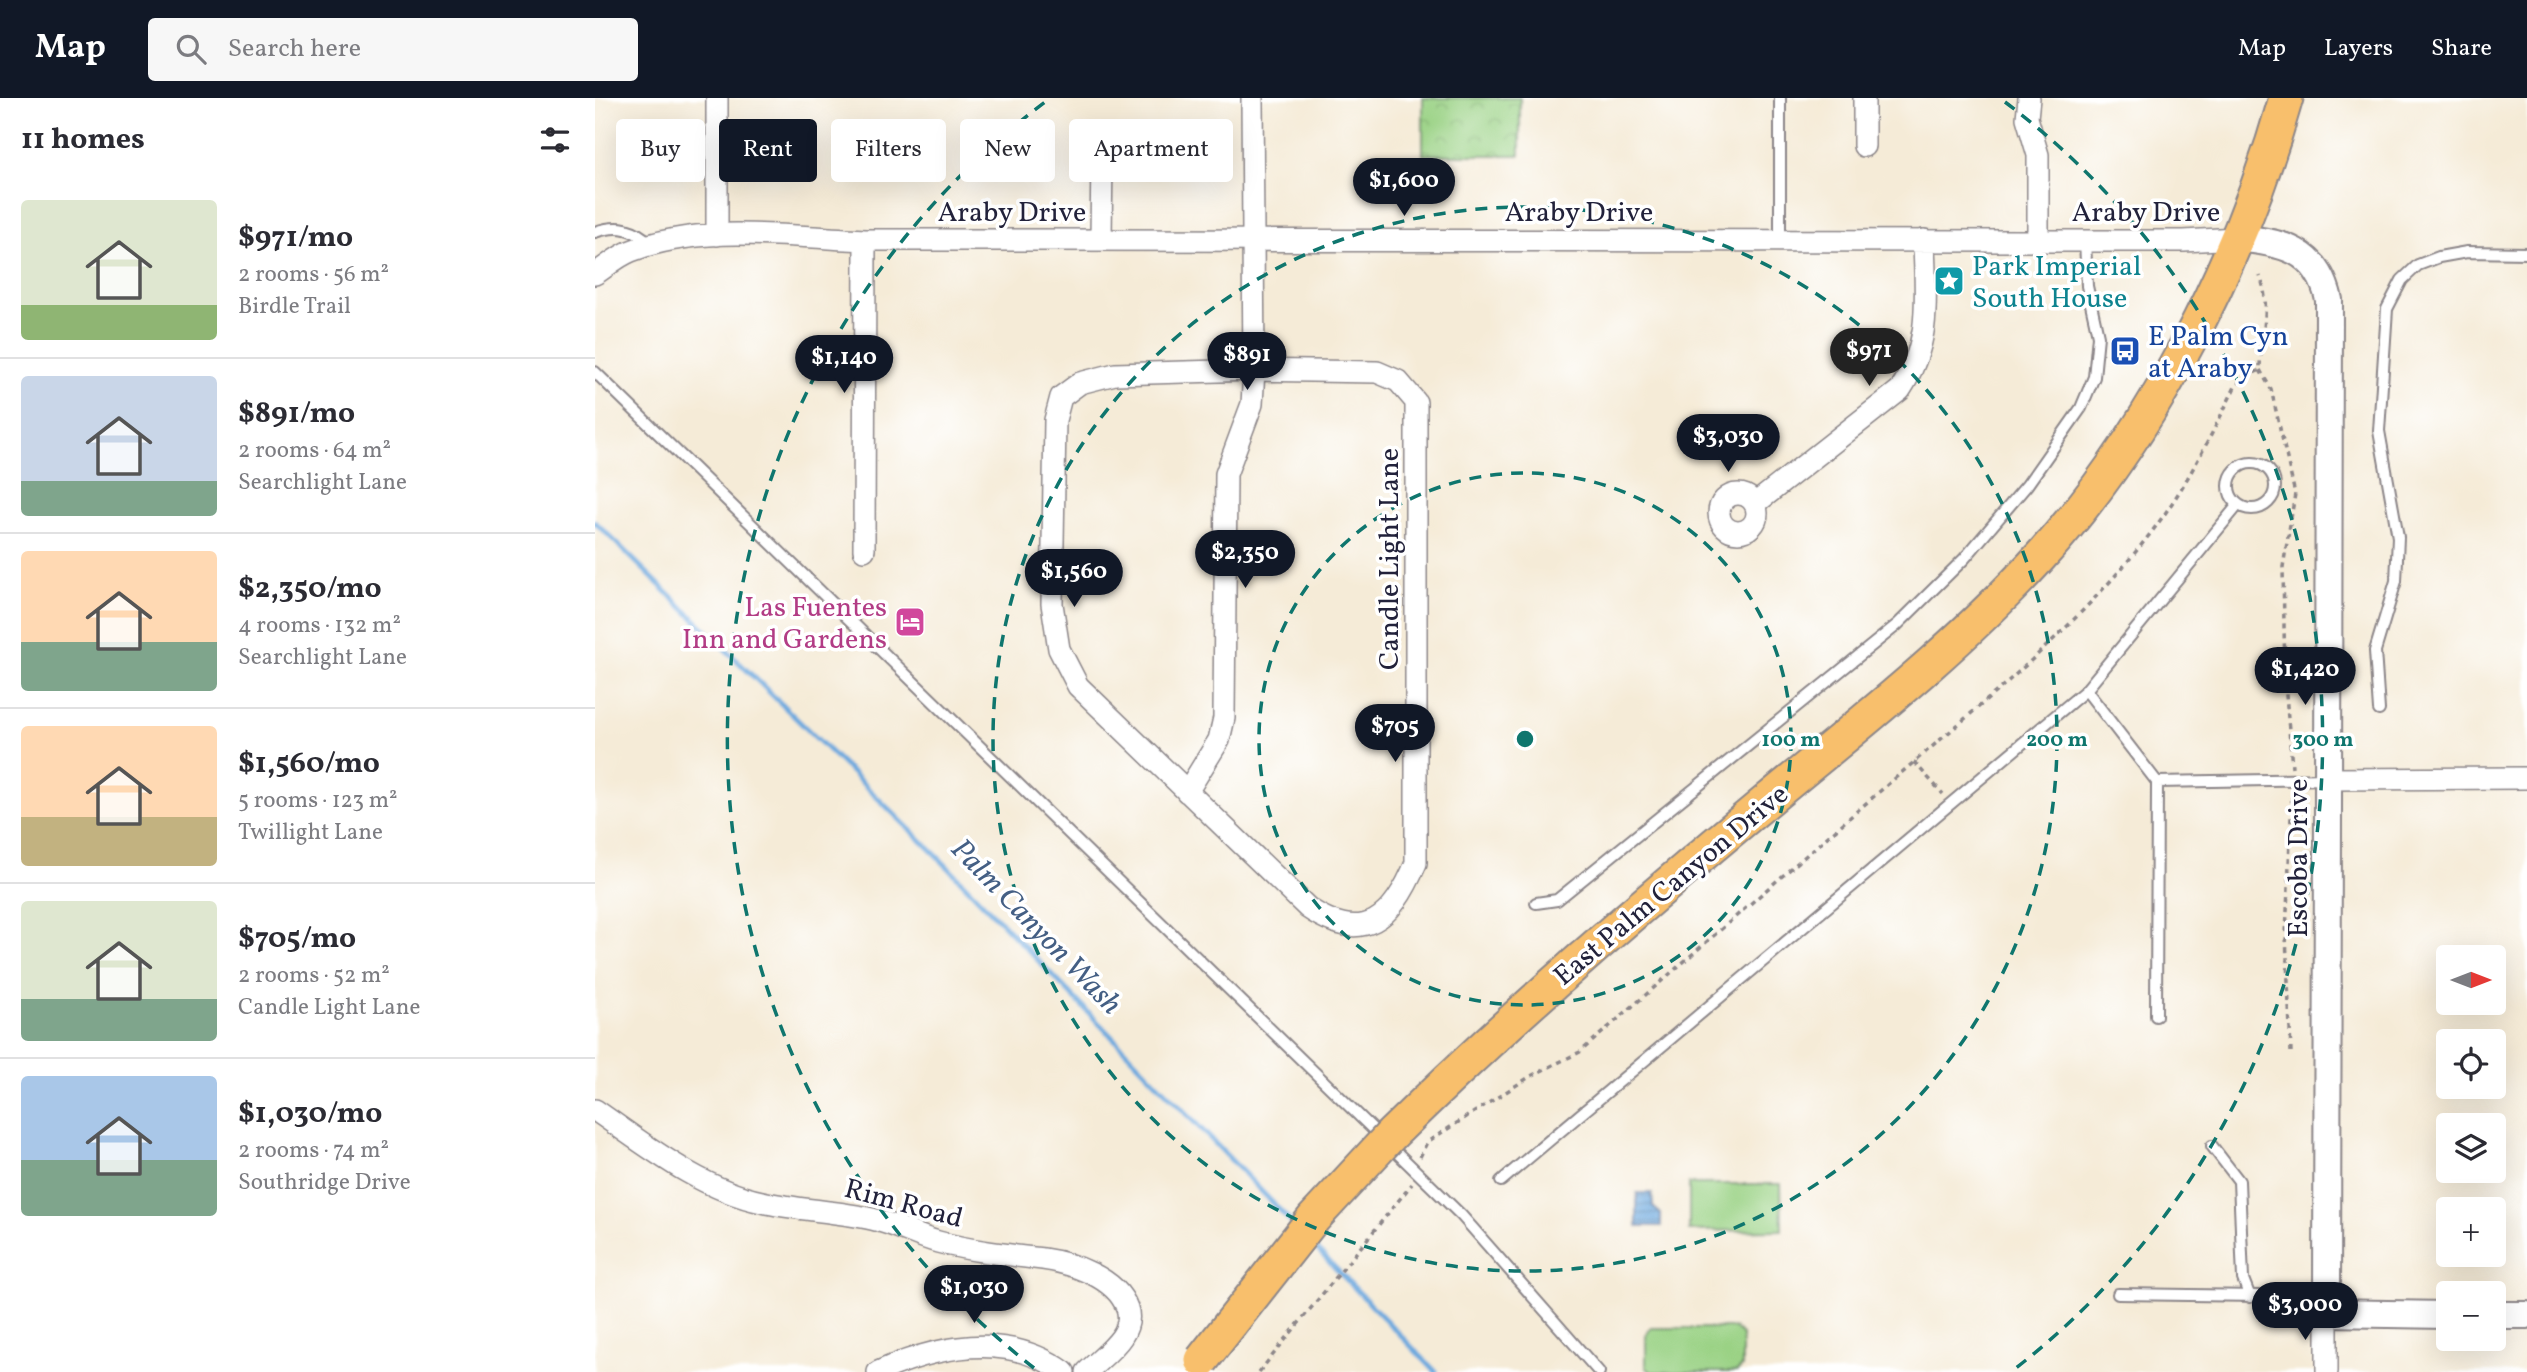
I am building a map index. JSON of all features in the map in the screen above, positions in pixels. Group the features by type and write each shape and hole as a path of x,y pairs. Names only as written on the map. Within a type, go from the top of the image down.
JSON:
{"main road":[{"name":"East Palm Canyon Drive","path":"1198,1366 1314,1218 1392,1134 1480,1047 1615,928 1959,641 2041,556 2112,468 2153,401 2217,284 2265,166 2286,98"}],"street":[{"path":"717,98 717,235"},
{"path":"1252,98 1254,370 1252,404 1226,474 1224,719 1219,740 1187,792 1078,687 1059,649 1052,604 1055,420 1061,397 1080,383 1115,374 1254,370"},
{"path":"1864,98 1864,146"},
{"path":"2029,98 2027,118 2038,155 2038,239"},
{"path":"1101,239 1102,182"},
{"name":"Araby Drive","path":"595,274 628,252 653,244 669,239 717,235 865,240 2184,241 2236,238"},
{"name":"Escoba Drive","path":"2236,238 2275,241 2301,255 2321,275 2329,300 2327,1372"},
{"path":"864,550 865,240"},
{"path":"1756,503 1900,390 1913,370 1924,340 1924,240"},
{"name":"Candle Light Lane","path":"1187,792 1308,908 1329,922 1352,927 1377,922 1407,884 1416,863 1416,402 1398,381 1377,372 1254,370"},
{"path":"2329,779 2527,778"},
{"name":"Rim Road","path":"595,1110 651,1149 714,1186 749,1198 876,1220 937,1241 976,1250 1061,1262 1103,1280 1118,1294 1127,1309 1128,1324 1121,1340 1087,1372"},
{"path":"2327,1305 2436,1314"},
{"path":"2506,1315 2527,1315"},
{"path":"880,1371 930,1352 966,1346 1025,1352 1049,1361 1064,1372"}],"lane":[{"path":"1780,98 1780,240"},
{"path":"595,232 619,227 630,229 653,244"},
{"path":"1536,903 1557,900 1897,625 1964,559 2027,485 2081,408 2094,377 2098,336 2087,286 2085,240"},
{"path":"2379,710 2375,651 2396,581 2397,537 2379,432 2387,309 2402,280 2418,265 2467,252 2527,253"},
{"path":"595,372 1417,1176 1461,1215 1599,1372"},
{"path":"2252,463 2266,467 2274,479 2274,494 2265,505 2258,508 2251,510 2238,505 2229,493 2229,479 2238,467 2252,463"},
{"path":"1501,1181 2086,690 2238,505"},
{"path":"2086,690 2157,782 2156,1016"},
{"path":"2157,782 2329,779"},
{"path":"2212,1146 2239,1181 2243,1279 2250,1297"},
{"path":"2118,1294 2250,1297 2327,1305"}],"path":[{"path":"2260,276 2265,288 2266,321 2260,370 2271,389 2295,494 2283,567 2285,682 2293,779 2286,935 2291,1052"},
{"path":"1259,1372 1417,1176 1421,1152 1427,1142 1531,1076 1580,1052 1914,762 2003,689 2100,592 2151,533 2181,487 2235,387 2243,378 2260,370"},
{"path":"1914,762 1952,803"}],"green space":[{"path":"1423,98 1520,98 1520,155 1423,155"},
{"path":"1689,1184 1781,1184 1782,1230 1689,1231"},
{"path":"1651,1328 1734,1328 1742,1335 1742,1367 1737,1372 1651,1372 1646,1367 1646,1335"}],"water":[{"path":"1637,1193 1652,1193 1653,1207 1661,1214 1661,1226 1637,1226"}],"waterway":[{"name":"Palm Canyon Wash","path":"595,522 938,857 1294,1225"},
{"name":"Palm Canyon Wash","path":"1310,1242 1436,1372"}],"place":[{"name":"Park Imperial South House","path":"1949,281"},
{"name":"E Palm Cyn at Araby","path":"2125,351"},
{"name":"Las Fuentes Inn and Gardens","path":"910,622"}]}
